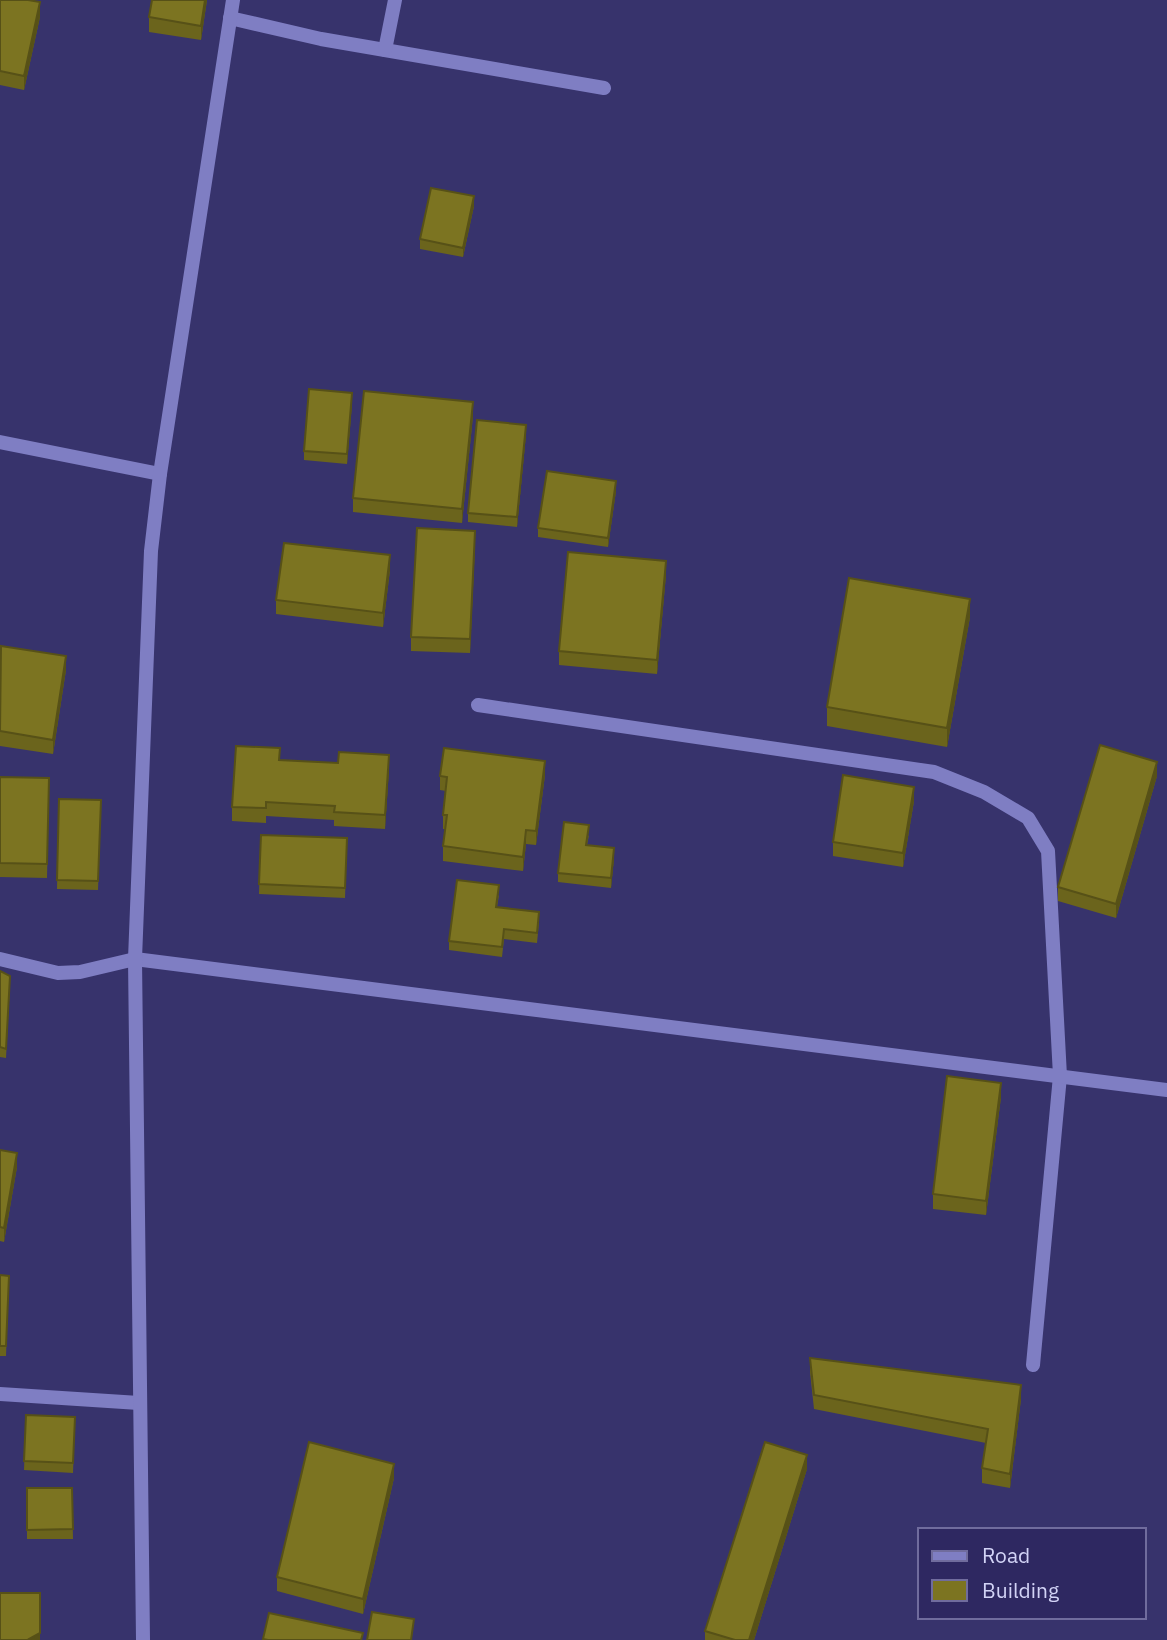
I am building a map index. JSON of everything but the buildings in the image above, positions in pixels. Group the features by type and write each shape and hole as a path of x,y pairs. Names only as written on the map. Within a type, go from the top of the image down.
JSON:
{"street":[{"path":"143,1640 135,959 151,551 160,474 233,0"},
{"path":"385,50 395,0"},
{"path":"230,18 321,39 604,88"},
{"path":"0,442 160,474"},
{"path":"478,705 934,772 984,792 1028,818 1048,851 1060,1076 1033,1366"},
{"path":"0,959 58,973 80,972 135,959 1167,1090"},
{"path":"0,1394 139,1403"}]}
